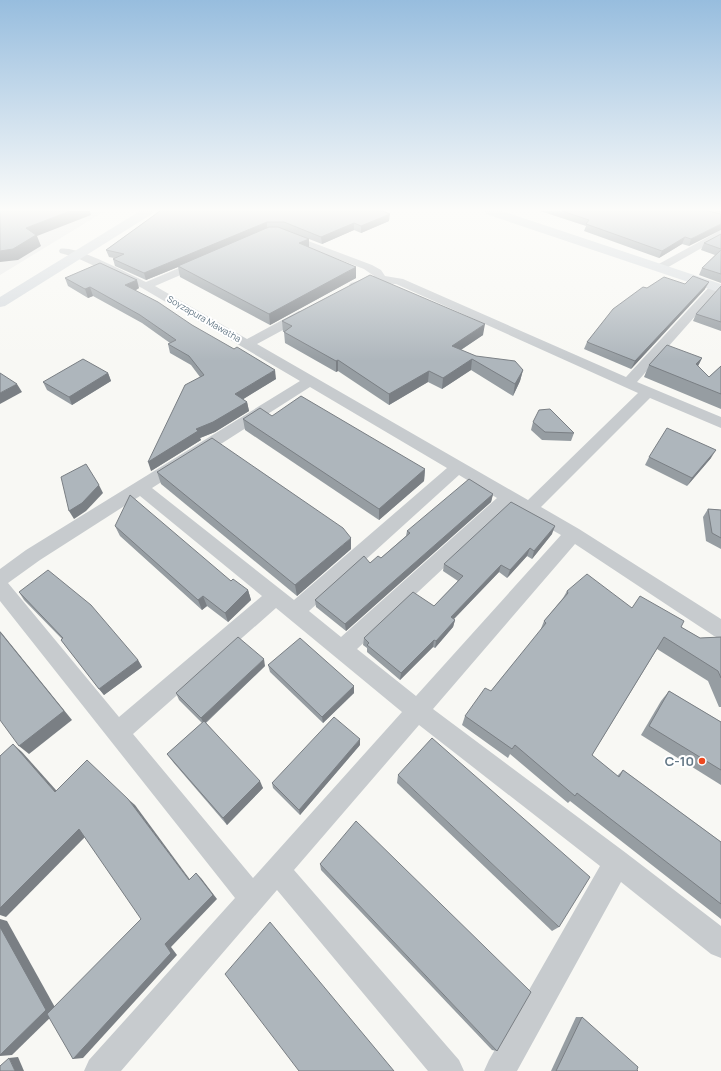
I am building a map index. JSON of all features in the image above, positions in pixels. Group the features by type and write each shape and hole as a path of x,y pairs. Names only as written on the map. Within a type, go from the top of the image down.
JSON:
{"main road":[{"path":"0,288 47,261"},
{"path":"0,303 69,261"},
{"path":"638,261 718,288"}],"street":[{"name":"Soyzapura Mawatha","path":"92,261 146,286 247,344 314,308"},
{"path":"146,286 203,261"},
{"path":"352,261 377,272 381,278"},
{"path":"659,268 671,261"},
{"path":"348,289 361,282 381,278 399,281 716,421 721,406"},
{"path":"628,383 718,288"},
{"path":"247,344 573,534 721,630"},
{"path":"0,579 32,555 310,381"},
{"path":"530,509 648,391"},
{"path":"294,612 458,468"},
{"path":"140,487 418,711 617,862 721,944"},
{"path":"341,650 509,497"},
{"path":"100,1071 573,534"},
{"path":"0,587 252,898"},
{"path":"118,732 275,597"},
{"path":"500,1071 617,862"},
{"path":"277,870 448,1071"}],"shaded area":[{"path":"0,261 23,261 0,275"}],"building":[{"path":"117,261 173,261 144,273"},
{"path":"190,261 342,261 356,267 269,314 178,266"},
{"path":"709,261 721,261 721,274 702,268"},
{"path":"100,263 137,280 125,285 158,302 192,325 234,349 237,347 275,370 235,394 247,402 213,422 196,429 198,431 148,462 185,385 204,375 189,356 168,344 176,340 140,315 90,287 85,289 65,278"},
{"path":"370,275 485,324 452,346 476,356 515,361 523,370 515,384 472,359 443,378 429,371 389,394 338,360 336,361 284,332 292,326 282,321"},
{"path":"693,276 709,282 635,361 587,342 613,309 643,287 647,288 664,277 685,284"},
{"path":"721,286 721,322 696,314"},
{"path":"667,345 702,358 696,364 709,377 721,366 721,394 649,365"},
{"path":"83,359 108,373 69,397 43,382"},
{"path":"0,373 17,384 0,393"},
{"path":"301,396 425,469 379,509 243,419 260,408 272,416"},
{"path":"550,409 574,433 545,432 533,422 539,410"},
{"path":"667,428 716,450 692,478 649,457"},
{"path":"212,438 343,528 351,538 295,585 157,472"},
{"path":"86,464 99,485 82,503 69,511 61,477"},
{"path":"469,479 493,494 345,624 315,600 364,556 370,563 378,556 381,558 410,533 407,531"},
{"path":"130,495 231,581 233,579 248,590 225,613 203,596 198,600 115,526"},
{"path":"511,502 555,526 534,551 530,548 510,570 501,565 451,617 455,620 436,641 434,640 401,673 367,645 369,643 364,638 413,592 434,606 463,576 444,564"},
{"path":"708,509 721,510 721,538 712,533"},
{"path":"48,570 91,605 138,660 99,689 61,640 63,638 19,592"},
{"path":"587,574 632,608 640,596 684,621 681,627 700,638 721,637 721,678 718,671 664,637 592,755 619,777 623,770 721,842 721,904 577,793 575,796 515,745 512,749 465,716 485,688 491,691 546,623 544,621 568,593 567,591"},
{"path":"0,632 64,711 19,746 0,720"},
{"path":"238,637 264,659 201,718 176,693"},
{"path":"300,638 354,686 322,717 268,665"},
{"path":"669,691 721,722 721,770 649,726"},
{"path":"334,717 360,739 299,810 272,783"},
{"path":"204,721 260,781 223,818 167,754"},
{"path":"432,738 590,877 559,927 398,775"},
{"path":"13,744 55,792 87,760 128,799 189,880 196,873 213,895 165,944 171,953 73,1059 47,1014 141,919 79,829 0,908 0,756"},
{"path":"356,821 531,992 497,1051 320,864"},
{"path":"270,922 394,1071 299,1071 225,974"},
{"path":"0,927 46,1010 0,1055"},
{"path":"582,1017 638,1067 638,1071 556,1071"},
{"path":"9,1058 15,1071 0,1071 0,1066"}],"place":[{"name":"C-10","path":"702,761"}]}
